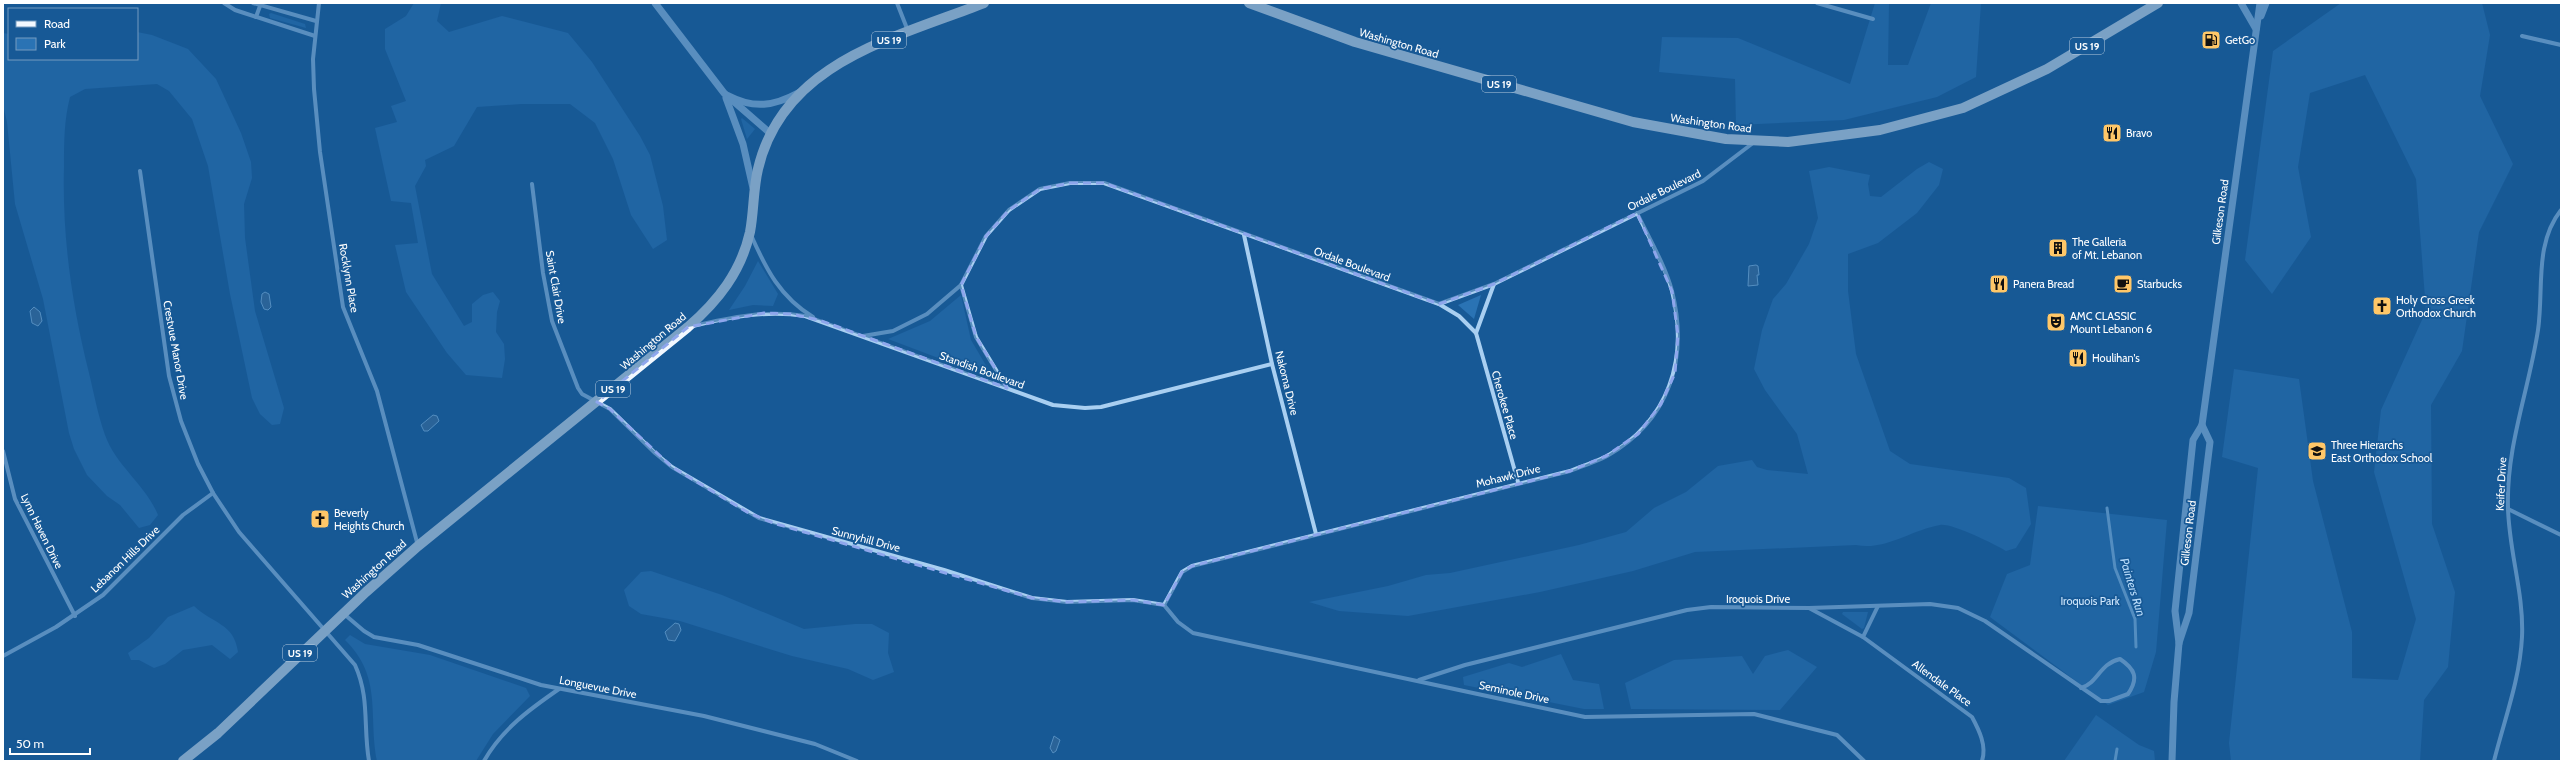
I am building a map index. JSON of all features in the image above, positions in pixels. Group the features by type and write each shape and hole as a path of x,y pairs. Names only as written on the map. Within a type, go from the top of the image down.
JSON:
{"main road":[{"name":"Washington Road","path":"183,761 218,733 343,613 418,546 597,402 688,327 713,304 729,284 742,258 750,232 758,168 771,134 783,113 801,91 823,72 847,58 984,3"},
{"name":"Washington Road","path":"1249,3 1356,42 1603,114 1698,135 1754,141 1801,141 1847,136 1910,124 1963,108 2047,69 2158,3"}],"street":[{"path":"224,3 256,17 315,36"},
{"path":"253,3 316,22"},
{"name":"Rocklynn Place","path":"318,3 315,36 314,89 316,120 341,295 352,332 377,390 418,546"},
{"path":"655,3 724,93 771,134"},
{"path":"897,3 909,32"},
{"path":"1817,3 1873,19"},
{"path":"2241,3 2256,29"},
{"name":"Gilkeson Road","path":"2172,761 2174,702 2179,643 2175,611 2193,440 2202,425 2260,3"},
{"path":"2256,29 2266,3"},
{"path":"256,17 260,6"},
{"path":"2522,36 2561,45"},
{"path":"724,93 740,102 759,106 776,103 801,91"},
{"path":"724,93 744,144 754,195"},
{"name":"Ordale Boulevard","path":"863,336 893,331 927,314 961,285 986,236 1009,210 1040,189 1070,183 1104,183 1244,235 1439,304 1494,284 1710,177 1754,141"},
{"name":"Crestvue Manor Drive","path":"140,171 169,376 188,442 213,493 254,550 351,658 363,684 366,703 369,761"},
{"name":"Saint Clair Drive","path":"532,184 543,273 552,321 578,388 582,394 597,402"},
{"name":"Keifer Drive","path":"2494,761 2514,683 2522,638 2522,599 2510,538 2508,509 2512,442 2538,331 2540,270 2545,242 2561,210"},
{"name":"Mohawk Drive","path":"1164,606 1182,572 1192,566 1518,482 1570,471 1606,456 1638,434 1664,398 1675,373 1678,335 1672,291 1637,213"},
{"path":"750,232 766,268 779,288 795,304 819,320"},
{"name":"Nakoma Drive","path":"1244,235 1272,364 1316,534"},
{"path":"1476,333 1494,284"},
{"path":"961,285 976,337 1007,388"},
{"name":"Cherokee Place","path":"1439,304 1459,316 1476,333 1518,482"},
{"name":"Standish Boulevard","path":"688,327 735,316 764,313 791,314 819,320 1053,405 1085,408 1101,407 1272,364"},
{"name":"Sunnyhill Drive","path":"597,402 610,409 655,454 672,467 747,512 774,523 944,570 1032,598 1068,602 1133,600 1164,606"},
{"name":"Gilkeson Road","path":"2179,643 2189,612 2210,442 2202,425"},
{"name":"Lynn Haven Drive","path":"3,451 15,499 74,616"},
{"name":"Lebanon Hills Drive","path":"3,656 74,616 103,595 183,515 213,493"},
{"path":"2508,509 2561,535"},
{"name":"Iroquois Drive","path":"1419,680 1465,665 1687,610 1711,607 1809,608 1930,604 1958,608 1985,621 2081,688 2101,701 2109,701 2128,694 2135,679 2135,673 2130,666 2120,659 2115,660 2101,668 2096,678 2088,685 2081,688"},
{"name":"Seminole Drive","path":"1164,606 1178,622 1193,633 1585,716 1754,714 1837,735 1864,761"},
{"path":"1863,637 1878,606"},
{"name":"Allendale Place","path":"1809,608 1863,637 1972,717 1982,736 1982,761"},
{"name":"Longuevue Drive","path":"343,613 364,631 374,637 418,645 524,681 704,716 815,744 857,761"},
{"path":"484,761 508,728 533,707 559,689"}],"highlighted area":[{"path":"1070,183 1104,183 1439,304 1494,284 1637,213 1672,291 1678,335 1675,373 1661,404 1638,434 1606,456 1570,471 1192,566 1182,572 1164,605 1133,600 1067,602 1032,598 773,523 747,512 672,467 610,409 597,402 688,327 764,313 791,314 819,320 1007,388 976,337 961,285 986,236 1009,210 1040,189"}],"green space":[{"path":"414,3 441,3 437,21 449,32 502,16 568,33 592,62 640,136 650,155 663,206 667,240 653,249 631,215 613,159 595,123 570,104 521,104 477,107 454,146 425,160 426,166 415,186 432,274 464,326 472,322 472,304 483,295 493,292 500,301 497,312 496,332 504,344 505,359 502,378 466,375 447,353 406,292 395,245 418,243 411,203 391,201 375,128 397,122 391,106 406,101 385,49 385,29 406,16"},
{"path":"1875,3 1889,3 1888,65 1908,65 1931,3 1981,3 1976,77 1937,97 1844,120 1736,125 1735,79 1659,72 1662,37 1738,38 1850,84"},
{"path":"2341,3 2482,3 2490,35 2480,96 2513,164 2479,232 2462,351 2431,405 2432,524 2455,592 2448,667 2424,700 2420,761 2231,761 2229,743 2258,468 2222,457 2234,369 2299,379 2313,481 2352,632 2352,678 2398,680 2416,619 2374,472 2381,410 2426,311 2416,179 2365,75 2310,93 2298,167 2311,237 2272,294 2245,260 2273,51"},
{"path":"271,13 305,24 306,28 270,18 269,14"},
{"path":"138,32 152,35 188,49 216,79 241,133 251,162 252,178 244,204 245,238 255,311 284,408 280,424 272,425 260,414 252,398 230,294 208,166 192,119 169,91 157,84 85,89 70,97 65,132 64,192 69,271 73,296 83,347 98,412 105,435 116,456 153,504 158,515 150,525 139,528 120,505 107,496 87,475 74,449 69,433 43,299 15,204 7,122 3,105 3,33 8,34 8,60 138,60"},
{"path":"742,118 755,129 747,139 741,119"},
{"path":"1929,162 1943,169 1939,185 1917,213 1878,243 1848,254 1848,291 1856,354 1890,451 1910,464 2009,478 2026,488 2031,524 2016,548 2006,551 1983,539 1954,527 1940,525 1888,543 1877,545 1695,552 1633,571 1540,592 1408,616 1339,611 1309,602 1388,586 1426,575 1450,573 1579,545 1626,532 1654,508 1686,492 1718,466 1752,460 1757,467 1767,470 1808,474 1797,434 1765,390 1754,369 1762,330 1773,299 1786,284 1809,244 1818,218 1809,171 1829,167 1870,175 1868,184 1870,196 1881,197 1917,169"},
{"path":"758,261 778,294 773,306 753,305 729,310 745,286"},
{"path":"961,295 971,340 994,379 888,339 930,321"},
{"path":"1481,295 1474,319 1458,305"},
{"name":"Iroquois Park","path":"2038,506 2167,520 2156,652 2144,692 2108,705 1990,617 2007,574 2030,565"},
{"path":"651,571 722,595 804,629 855,624 872,624 889,633 888,653 894,672 873,680 848,669 792,656 680,621 641,614 629,606 624,590 641,572"},
{"path":"194,606 222,625 232,635 236,642 238,652 230,659 212,645 183,650 165,664 154,668 139,660 131,660 128,653 149,638 168,617"},
{"path":"1843,612 1868,612 1864,628 1862,629 1842,614"},
{"path":"350,635 365,644 430,655 526,688 530,696 493,734 476,761 377,761 372,697 369,682 365,668 357,654 345,640"},
{"path":"1788,650 1817,667 1780,710 1631,709 1625,683 1674,660 1742,656 1753,674 1765,656"},
{"path":"1561,654 1573,680 1599,684 1604,709 1584,709 1464,685 1463,677 1509,663 1522,667"},
{"path":"2096,715 2139,745 2154,751 2155,761 2064,761"}],"shaded area":[{"path":"1749,266 1758,266 1759,275 1757,275 1758,285 1748,286"},
{"path":"265,292 269,294 271,307 268,310 264,309 261,302 262,294"},
{"path":"34,307 40,312 42,321 38,326 32,323 30,311"},
{"path":"433,415 437,416 439,421 428,431 424,431 421,425"},
{"path":"675,623 679,624 681,630 675,641 668,640 665,632"},
{"path":"1054,736 1060,740 1056,751 1053,753 1050,748"}],"waterway":[{"name":"Painters Run","path":"2107,508 2115,568 2135,619 2136,647"},
{"name":"Painters Run","path":"2115,761 2117,749"}],"place":[{"name":"GetGo","path":"2211,40"},
{"name":"Bravo","path":"2112,133"},
{"name":"The Galleria of Mt. Lebanon","path":"2058,248"},
{"name":"Panera Bread","path":"1999,284"},
{"name":"Starbucks","path":"2123,284"},
{"name":"Holy Cross Greek Orthodox Church","path":"2382,306"},
{"name":"AMC CLASSIC Mount Lebanon 6","path":"2056,322"},
{"name":"Houlihan's","path":"2078,358"},
{"name":"Three Hierarchs East Orthodox School","path":"2317,451"},
{"name":"Beverly Heights Church","path":"320,519"}]}
